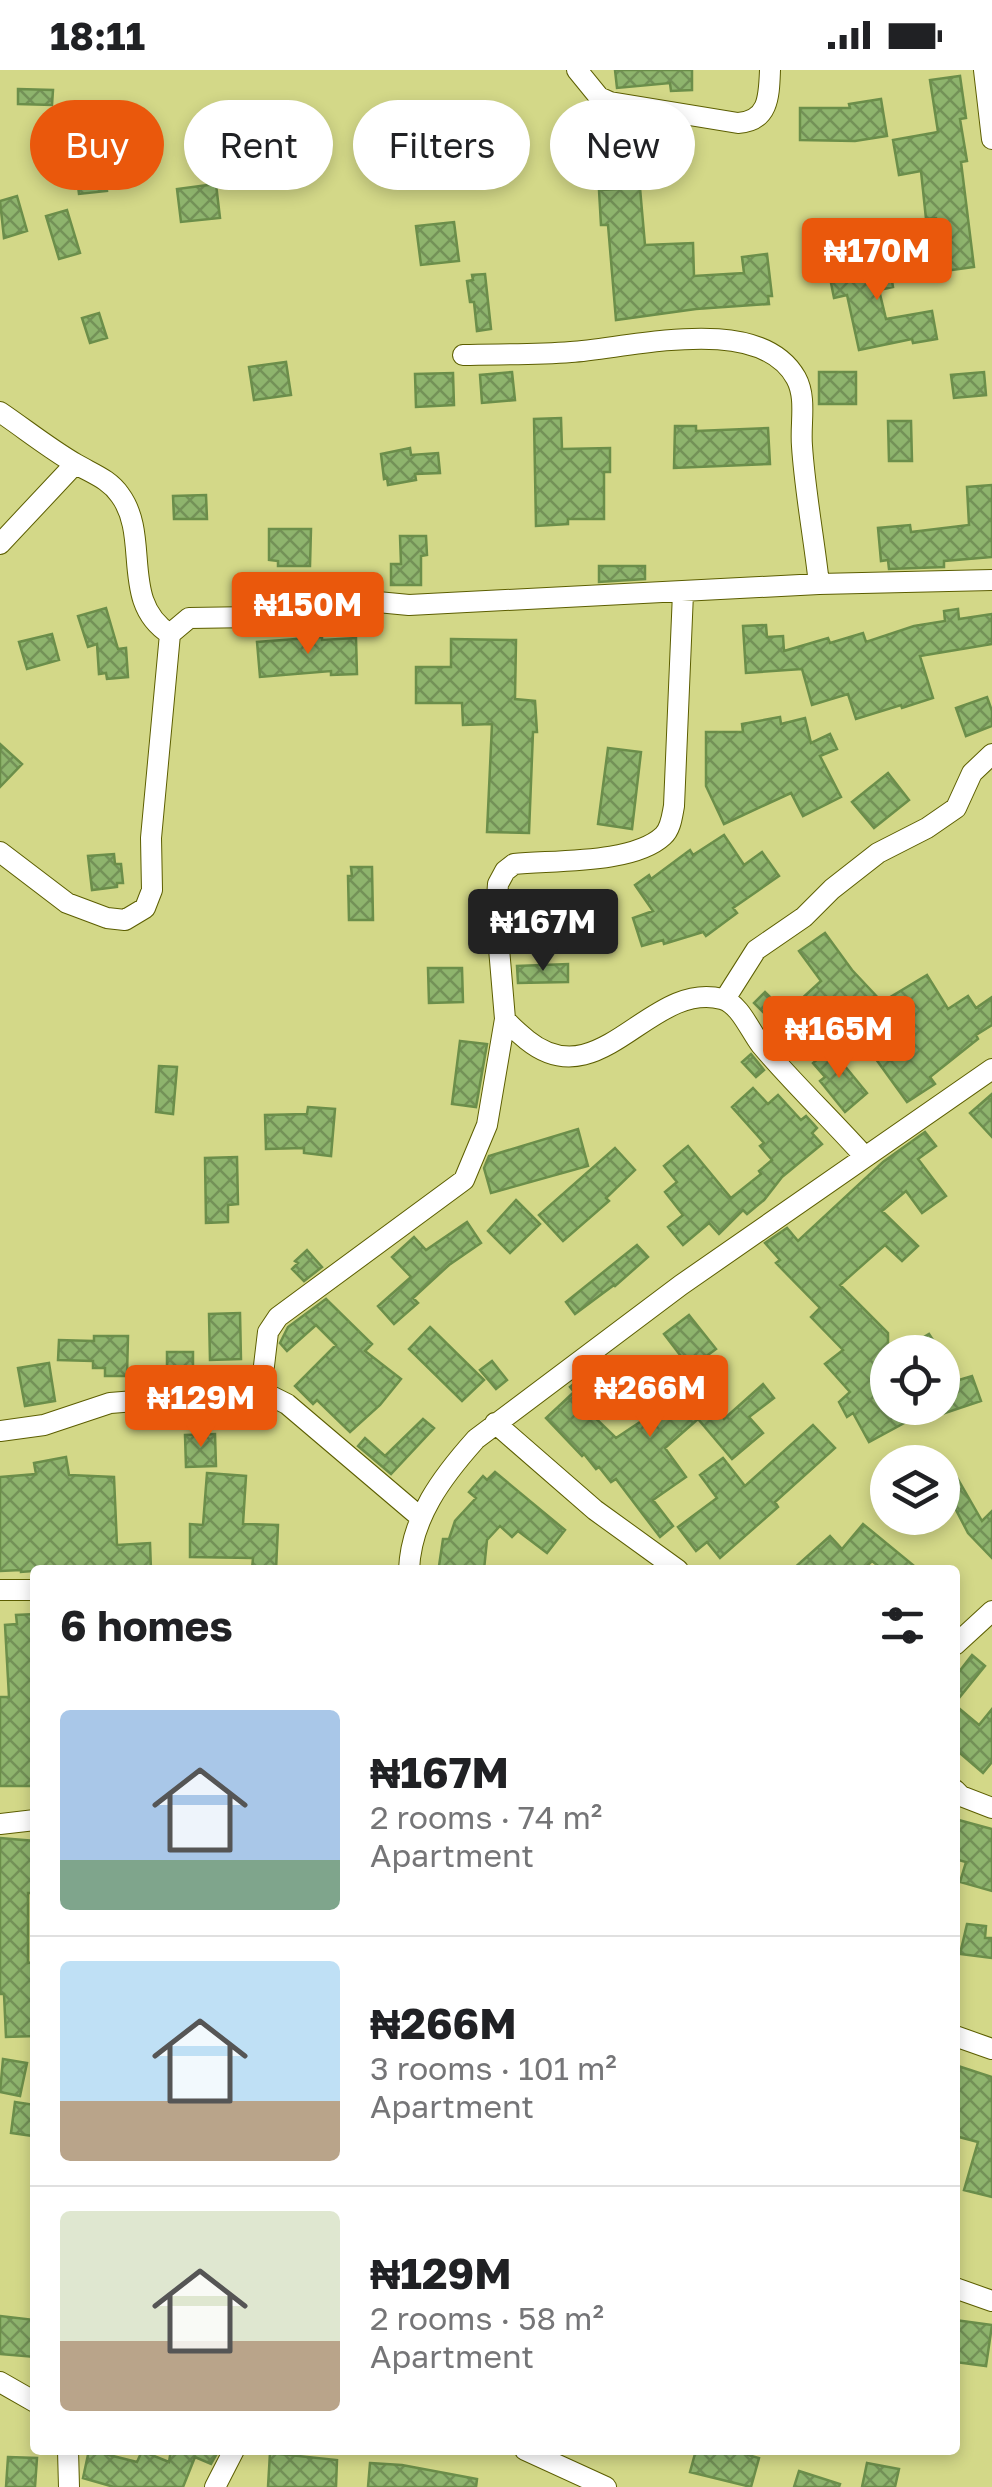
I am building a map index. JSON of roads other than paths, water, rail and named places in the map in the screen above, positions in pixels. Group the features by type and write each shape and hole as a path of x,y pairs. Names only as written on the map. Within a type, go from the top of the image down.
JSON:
{"street":[{"path":"578,70 599,97 610,102 738,124 762,116 768,102 770,70"},
{"path":"984,70 992,138"},
{"path":"463,355 572,352 707,339 752,344 781,360 796,379 802,397 802,445 820,584"},
{"path":"0,412 75,464 106,480 129,510 142,596 157,626 170,634"},
{"path":"0,544 75,464"},
{"path":"0,852 67,902 108,918 125,920 145,908 152,890 151,838 170,634 190,618 254,616 324,597 409,605 820,584 992,580"},
{"path":"261,1391 268,1332 278,1316 464,1180 487,1125 505,1019 496,913 498,884 505,870 514,864 629,854 662,837 670,825 684,592"},
{"path":"725,999 756,950 804,917 878,853 956,808 972,774 992,754"},
{"path":"505,1019 536,1047 564,1056 580,1056 594,1053 664,1010 699,998 725,999 865,1157"},
{"path":"409,1565 410,1544 420,1517 454,1463 495,1423 681,1285 992,1069"},
{"path":"0,1432 44,1426 110,1403 261,1391 287,1404 420,1517"},
{"path":"495,1423 595,1510 671,1565"},
{"path":"0,1590 30,1590"},
{"path":"960,1640 992,1611"},
{"path":"960,1795 992,1808"},
{"path":"0,1824 30,1821"},
{"path":"960,2038 992,2048"},
{"path":"960,2290 992,2300"},
{"path":"0,2382 30,2399"},
{"path":"68,2455 69,2487"},
{"path":"214,2487 231,2455"},
{"path":"539,2455 606,2487"}]}
